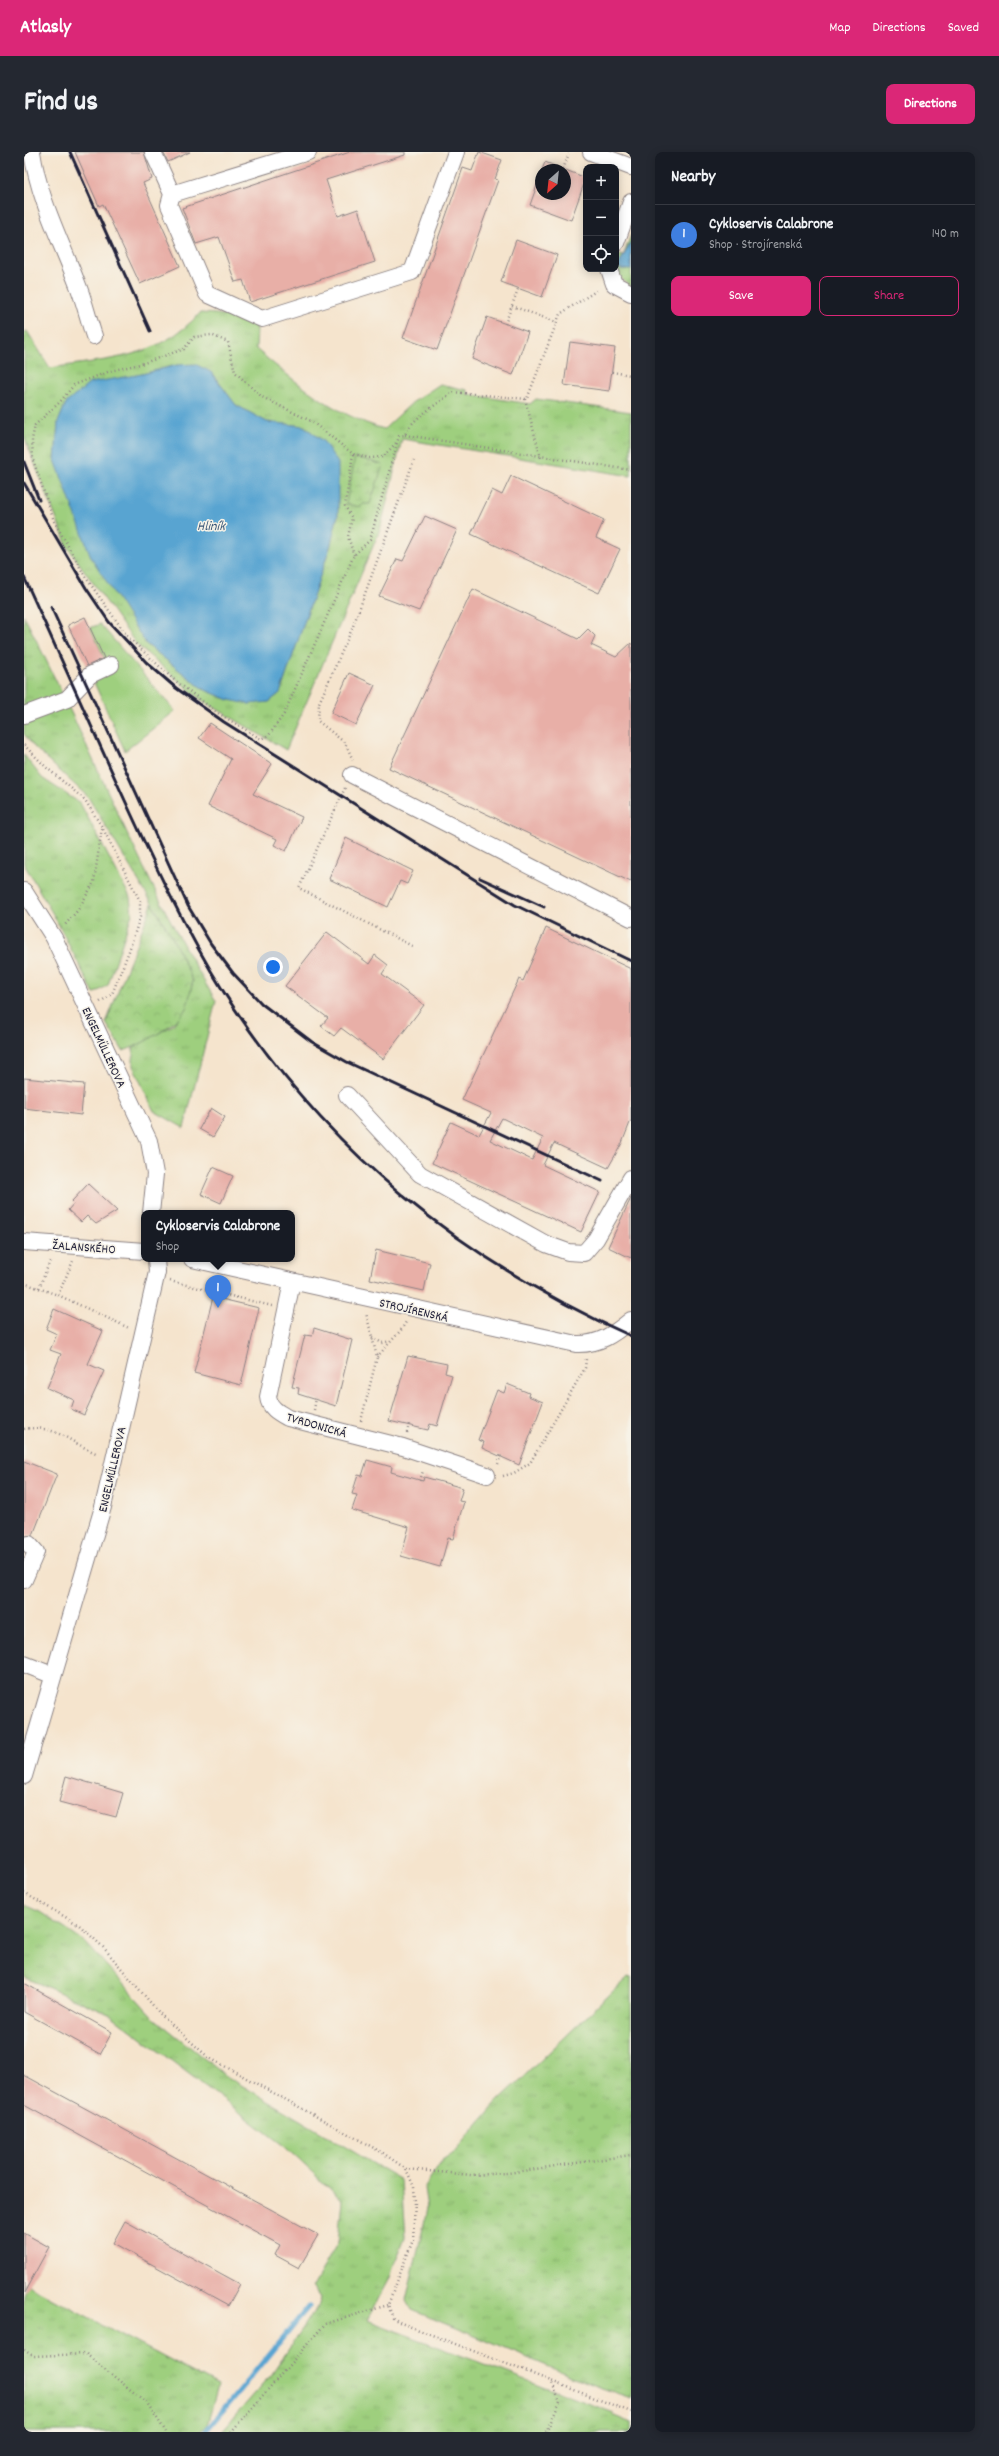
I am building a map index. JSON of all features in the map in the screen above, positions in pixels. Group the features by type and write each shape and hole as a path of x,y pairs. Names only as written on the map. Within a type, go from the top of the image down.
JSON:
{"street":[{"path":"32,152 36,177 45,206 77,283 94,336"},
{"path":"152,152 172,194 169,205 207,294 262,319 412,272 456,152"},
{"path":"172,194 264,158 308,152"},
{"path":"591,152 631,167"},
{"path":"619,236 631,202"},
{"path":"610,272 614,284 631,293"},
{"path":"24,715 67,698 90,675 111,665"},
{"path":"352,775 631,918"},
{"name":"ENGELMÜLLEROVA","path":"24,891 54,938 149,1141 155,1165 151,1210"},
{"path":"347,1094 420,1174 546,1244 568,1252 584,1253 596,1239 631,1178"},
{"name":"ŽALANSKÉHO","path":"24,1242 141,1251"},
{"name":"ENGELMÜLLEROVA","path":"24,1776 52,1675 103,1507 157,1272 156,1262"},
{"name":"STROJÍRENSKÁ","path":"205,1262 576,1344 590,1344 599,1342 631,1320"},
{"name":"TVRDONICKÁ","path":"292,1282 269,1388 268,1402 277,1412 288,1418 358,1435 448,1460 494,1476"},
{"path":"24,1580 36,1552 29,1544"},
{"path":"24,1664 52,1675"}],"path":[{"path":"565,164 569,154"},
{"path":"525,399 527,399 560,314 603,286"},
{"path":"505,324 518,289"},
{"path":"512,306 556,322"},
{"path":"396,444 383,457 369,458 353,454 311,421 262,397 244,382 235,372 228,342 211,335 194,337 184,349 144,363 110,371 74,385 60,402 35,424 32,440 33,460 54,521 86,578 128,637 173,679 218,713 261,740 270,736 284,714 354,555 370,540 399,436 404,435 541,458 631,470"},
{"path":"612,372 631,375"},
{"path":"404,435 407,428 416,419 438,405 452,392 525,399"},
{"path":"525,399 541,458"},
{"path":"353,454 345,506 352,518 348,537 354,555"},
{"path":"412,946 299,888 356,766 345,743 318,721 318,703 352,629 414,460"},
{"path":"24,745 47,768 85,800 102,827 140,901 140,917 112,994 97,1004 90,1014"},
{"path":"54,938 78,910 94,882 102,827"},
{"path":"39,1288 52,1256"},
{"path":"58,1296 75,1257"},
{"path":"166,1274 168,1281 277,1307"},
{"path":"24,1282 135,1331"},
{"path":"358,1435 377,1357 367,1323 366,1310"},
{"path":"377,1357 401,1330 408,1318"},
{"path":"372,1337 382,1343 392,1340"},
{"path":"494,1476 514,1473 530,1463 585,1368 587,1357"},
{"path":"24,1429 36,1427 50,1429 96,1453"},
{"path":"24,1893 52,1907 79,1925 103,1947 162,2016 208,2057 382,2153 406,2169 471,2175 508,2173 631,2155"},
{"path":"406,2169 414,2187 415,2202 413,2240 388,2305 393,2318 401,2324 631,2412"},
{"path":"231,2432 325,2324 388,2305"},
{"path":"24,2350 34,2356 86,2354 147,2403 166,2432"},
{"path":"546,2432 560,2402 552,2382"}],"green space":[{"path":"631,235 631,287 623,280 618,272 619,272 619,254 623,256"},
{"path":"200,313 230,316 251,323 257,327 256,349 301,385 332,406 366,423 384,429 413,402 440,384 467,390 467,394 530,404 536,399 631,412 631,476 402,439 380,530 286,750 200,699 136,644 67,546 24,436 24,332 27,331 50,368 112,359 131,354 167,340 184,328","holes":["177,365 211,372 236,405 267,422 304,426 324,442 338,514 331,544 280,693 269,702 229,700 203,689 146,644 55,460 58,423 66,403 142,374"]},
{"path":"355,457 383,465 370,504 362,504 361,507 346,504"},
{"path":"24,616 140,859 189,955 216,1001 184,1128 154,1111 133,1066 133,1048 173,1025 186,1008 193,981 171,935 88,797 35,748 24,734"},
{"path":"100,624 175,711 125,751 87,667 105,659 90,628"},
{"path":"24,755 42,778 80,803 130,897 132,914 108,985 94,994 54,916 24,864"},
{"path":"152,904 171,935 193,981 186,1008 175,1021 158,1034 123,1051 106,1023"},
{"path":"24,1905 40,1912 86,1943 154,2018 226,2076 401,2180 405,2237 389,2279 367,2320 614,2413 612,2415 631,2423 631,2432 221,2432 272,2374 319,2304 321,2298 313,2286 338,2242 342,2200 284,2146 111,2015 24,1977"},
{"path":"628,1977 631,1978 631,2398 593,2385 412,2310 406,2300 427,2208 424,2188 442,2160 453,2153 497,2102"},
{"path":"24,2283 218,2386 206,2429 204,2428 199,2432 24,2432"}],"water":[{"path":"631,242 631,270 620,269 619,264"},
{"name":"Hliník","path":"195,364 211,372 236,405 267,422 304,426 324,442 338,463 338,514 331,544 280,693 269,702 249,704 229,700 203,689 146,644 91,557 55,460 58,422 66,403 90,383 142,374 177,365"}],"building":[{"path":"75,152 144,152 152,179 143,183 180,266 140,284 103,204 99,206"},
{"path":"163,152 190,152 168,162"},
{"path":"350,152 405,152 405,155 326,180 338,216 358,209 375,262 250,302 243,280 235,282 219,237 196,244 182,208"},
{"path":"479,152 502,160 495,179 498,180 437,350 403,338 463,168 472,171"},
{"path":"571,172 583,177 583,186 571,220 530,205 535,191 535,200 571,200"},
{"path":"516,240 557,255 542,297 501,282"},
{"path":"487,317 528,332 513,375 472,359"},
{"path":"570,342 615,348 609,391 564,385"},
{"path":"511,476 604,520 596,538 620,549 599,593 471,534 492,490 502,495"},
{"path":"425,516 457,530 419,611 379,596 397,559 403,561"},
{"path":"473,589 578,639 588,629 595,636 591,645 616,657 631,643 631,882 389,768"},
{"path":"85,617 104,658 87,666 68,625"},
{"path":"349,673 375,685 356,725 331,713"},
{"path":"210,723 272,764 253,794 302,817 286,851 274,845 277,839 208,806 231,759 199,738"},
{"path":"346,838 413,871 407,884 400,881 388,907 329,879"},
{"path":"546,928 631,969 631,1120 622,1143 608,1168 554,1143 543,1165 600,1192 581,1232 432,1163 451,1122 479,1135 491,1113 462,1100 519,979 523,981","holes":["502,1118 543,1138 532,1160 490,1140"]},
{"path":"327,932 369,964 375,955 388,965 382,974 424,1005 383,1059 341,1028 334,1036 321,1026 328,1018 285,986"},
{"path":"24,1078 84,1084 81,1115 24,1108"},
{"path":"211,1108 225,1117 213,1137 199,1129"},
{"path":"213,1167 233,1176 221,1203 201,1194"},
{"path":"88,1184 117,1211 96,1224 87,1216 81,1222 68,1210 74,1203 72,1201"},
{"path":"631,1198 631,1258 608,1247"},
{"path":"376,1250 430,1263 424,1291 370,1279"},
{"path":"213,1297 259,1308 241,1385 194,1373"},
{"path":"54,1309 103,1331 88,1364 104,1371 84,1415 71,1409 74,1400 47,1388 61,1354 50,1350 57,1334 46,1329"},
{"path":"314,1328 352,1340 336,1406 298,1394 299,1388 292,1387 305,1335 312,1336"},
{"path":"408,1356 447,1364 445,1373 452,1375 437,1426 430,1424 428,1430 389,1421"},
{"path":"507,1384 529,1393 528,1396 543,1402 519,1465 482,1448 484,1442 478,1440 497,1390 504,1393"},
{"path":"367,1460 392,1467 391,1472 423,1481 424,1477 463,1488 459,1501 464,1502 453,1539 448,1538 440,1567 401,1556 409,1527 352,1510 357,1495 352,1494 358,1475 362,1476"},
{"path":"24,1461 57,1474 33,1535 24,1536"},
{"path":"66,1776 123,1793 116,1817 59,1802"},
{"path":"24,1983 112,2032 100,2054 24,2012"},
{"path":"24,2075 318,2235 299,2268 275,2255 280,2245 24,2105"},
{"path":"125,2221 240,2284 228,2306 113,2243"},
{"path":"24,2233 49,2247 24,2293"}],"waterway":[{"path":"205,2432 309,2306"}],"railway":[{"path":"70,152 150,331"},
{"path":"24,462 39,500"},
{"path":"24,483 86,588 109,622 146,662 176,688 224,722 515,905 631,961"},
{"path":"24,577 117,783 181,917 225,994 265,1051 307,1103 353,1151 402,1195 455,1236 510,1273 569,1306 631,1336"},
{"path":"51,607 188,906 211,944 233,973 262,1004 312,1042 347,1062 602,1181"},
{"path":"480,878 544,907"}],"place":[{"name":"Cykloservis Calabrone","path":"218,1308"}]}
